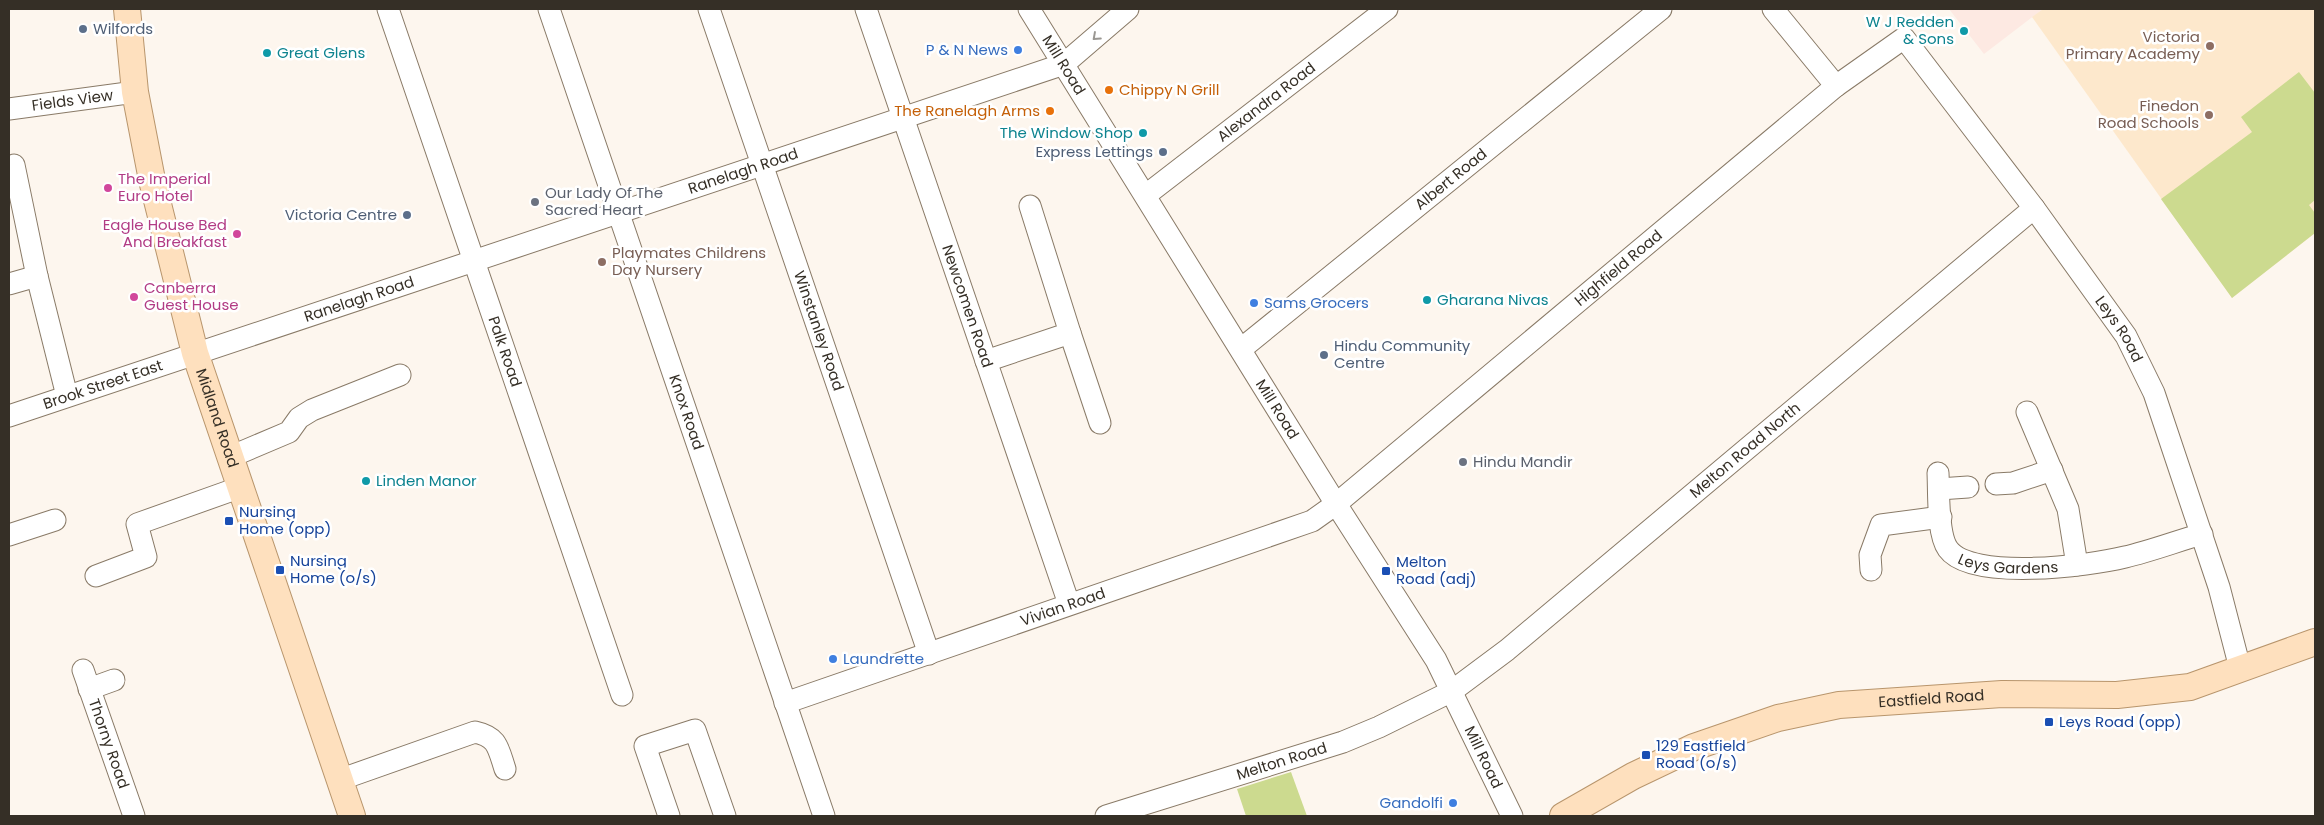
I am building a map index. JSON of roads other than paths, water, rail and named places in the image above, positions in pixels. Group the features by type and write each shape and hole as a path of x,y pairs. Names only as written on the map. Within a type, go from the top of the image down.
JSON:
{"main road":[{"name":"Midland Road","path":"127,9 135,92 152,180 195,353 352,816"},
{"name":"Eastfield Road","path":"1563,816 1633,776 1694,747 1778,718 1839,705 2002,694 2117,696 2190,686 2315,642"}],"street":[{"name":"Palk Road","path":"388,9 622,695"},
{"name":"Knox Road","path":"549,9 785,703 821,816"},
{"name":"Winstanley Road","path":"709,9 928,654"},
{"name":"Newcomen Road","path":"866,9 1069,604"},
{"name":"Mill Road","path":"1029,9 1336,504 1436,660 1512,816"},
{"path":"1064,64 1128,9"},
{"name":"Alexandra Road","path":"1146,195 1387,9"},
{"name":"Albert Road","path":"1241,349 1661,9"},
{"path":"1773,9 1836,86"},
{"name":"Highfield Road","path":"1336,504 1836,86 1904,38"},
{"name":"Leys Road","path":"1904,38 2034,208 2126,336 2154,393 2202,534 2240,668"},
{"name":"Ranelagh Road","path":"195,353 1064,64"},
{"name":"Fields View","path":"9,109 135,92"},
{"path":"14,165 37,276 67,396"},
{"path":"1030,206 1100,423"},
{"name":"Melton Road North","path":"1452,691 1507,650 2034,208"},
{"path":"9,284 37,276"},
{"path":"986,361 1070,333"},
{"name":"Brook Street East","path":"9,416 195,353"},
{"path":"230,457 290,432 299,418 312,410 400,375"},
{"name":"Leys Gardens","path":"2027,412 2068,509 2077,565"},
{"path":"1996,484 2013,483 2052,470"},
{"name":"Leys Gardens","path":"1968,487 1938,481 1942,534 1947,548 1958,559 1974,565 2032,568 2077,565 2125,558 2202,534"},
{"path":"96,576 146,557 137,524 241,487"},
{"name":"Vivian Road","path":"785,703 1312,521 1336,504"},
{"path":"1871,570 1870,556 1881,525 1941,517"},
{"path":"9,536 55,520"},
{"name":"Thorny Road","path":"114,680 86,679 134,816"},
{"name":"Melton Road","path":"1106,816 1344,742 1452,691"},
{"path":"668,816 646,746 695,730 725,816"},
{"path":"339,780 474,732 489,735 497,745 505,769"}],"place":[{"name":"Wilfords","path":"83,29"},
{"name":"W J Redden & Sons","path":"1964,31"},
{"name":"Victoria Primary Academy","path":"2210,46"},
{"name":"P & N News","path":"1018,50"},
{"name":"Great Glens","path":"267,53"},
{"name":"Chippy N Grill","path":"1109,90"},
{"name":"The Ranelagh Arms","path":"1050,111"},
{"name":"Finedon Road Schools","path":"2209,115"},
{"name":"The Window Shop","path":"1143,133"},
{"name":"Express Lettings","path":"1163,152"},
{"name":"The Imperial Euro Hotel","path":"108,188"},
{"name":"Our Lady Of The Sacred Heart","path":"535,202"},
{"name":"Victoria Centre","path":"407,215"},
{"name":"Eagle House Bed And Breakfast","path":"237,234"},
{"name":"Playmates Childrens Day Nursery","path":"602,262"},
{"name":"Canberra Guest House","path":"134,297"},
{"name":"Gharana Nivas","path":"1427,300"},
{"name":"Sams Grocers","path":"1254,303"},
{"name":"Hindu Community Centre","path":"1324,355"},
{"name":"Hindu Mandir","path":"1463,462"},
{"name":"Linden Manor","path":"366,481"},
{"name":"Nursing Home (opp)","path":"229,521"},
{"name":"Nursing Home (o/s)","path":"280,570"},
{"name":"Melton Road (adj)","path":"1386,571"},
{"name":"Laundrette","path":"833,659"},
{"name":"Leys Road (opp)","path":"2049,722"},
{"name":"129 Eastfield Road (o/s)","path":"1646,755"},
{"name":"Gandolfi","path":"1453,803"}]}
